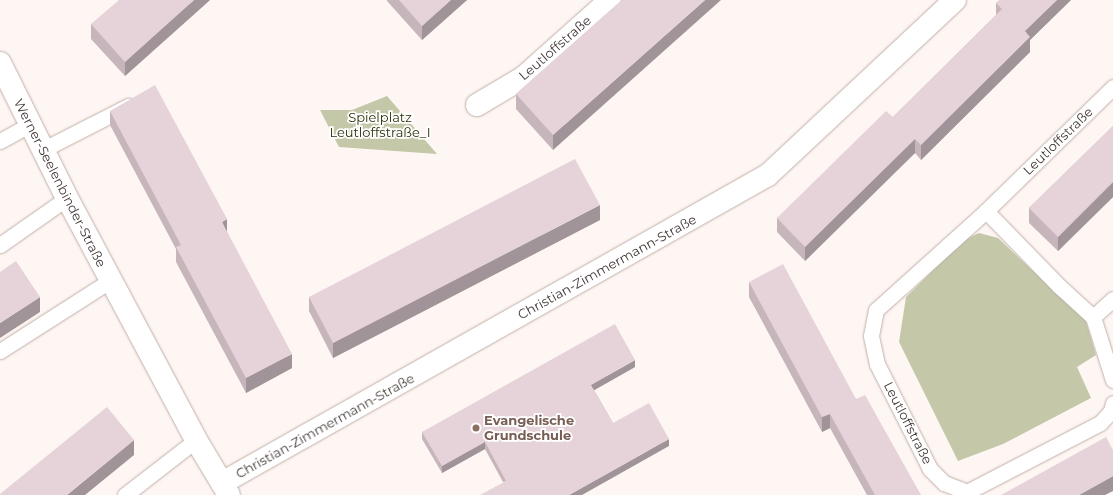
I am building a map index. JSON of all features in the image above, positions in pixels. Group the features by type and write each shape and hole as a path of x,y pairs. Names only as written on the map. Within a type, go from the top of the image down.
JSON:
{"street":[{"name":"Leutloffstraße","path":"477,105 524,77 610,0"},
{"name":"Christian-Zimmermann-Straße","path":"226,489 768,175 954,0"},
{"name":"Werner-Seelenbinder-Straße","path":"0,64 29,125 67,198 196,440 226,489"}],"lane":[{"name":"Leutloffstraße","path":"1113,87 986,211 876,310 871,336 877,364 930,468 944,483 967,492 1100,423 1111,411 1113,403"},
{"path":"42,150 135,102"},
{"path":"0,141 29,125"},
{"path":"0,245 67,198"},
{"path":"986,211 1053,281 1093,317 1113,380"},
{"name":"Werner-Seelenbinder-Straße","path":"0,351 111,280"},
{"path":"1093,317 1113,299"},
{"path":"125,495 196,440"}],"green space":[{"name":"Spielplatz Leutloffstraße_I","path":"387,96 437,154 339,147 320,110 352,110"},
{"path":"979,233 998,238 1086,321 1096,355 1077,367 1091,398 1003,444 958,461 899,342 906,297 964,240"}],"building":[{"path":"119,0 194,0 125,62 91,24"},
{"path":"399,0 451,0 422,26"},
{"path":"622,0 705,0 553,135 516,94"},
{"path":"1000,0 1057,0 1025,31 1030,37 921,145 915,139 805,247 777,218 886,111 893,117 1002,9 996,3"},
{"path":"155,85 227,219 222,222 292,354 246,378 176,247 181,245 110,111"},
{"path":"1113,126 1113,182 1058,237 1029,208"},
{"path":"575,159 600,205 333,343 309,297"},
{"path":"16,261 40,297 0,323 0,272"},
{"path":"783,264 856,399 865,395 921,495 875,495 830,414 822,417 749,282"},
{"path":"615,324 635,360 591,385 613,423 649,403 669,439 569,495 480,495 506,481 485,442 442,466 422,432"},
{"path":"107,407 134,440 67,495 0,495 0,494"},
{"path":"1106,437 1113,450 1113,476 1079,495 1001,495"}],"place":[{"name":"Evangelische Grundschule","path":"476,428"}]}
